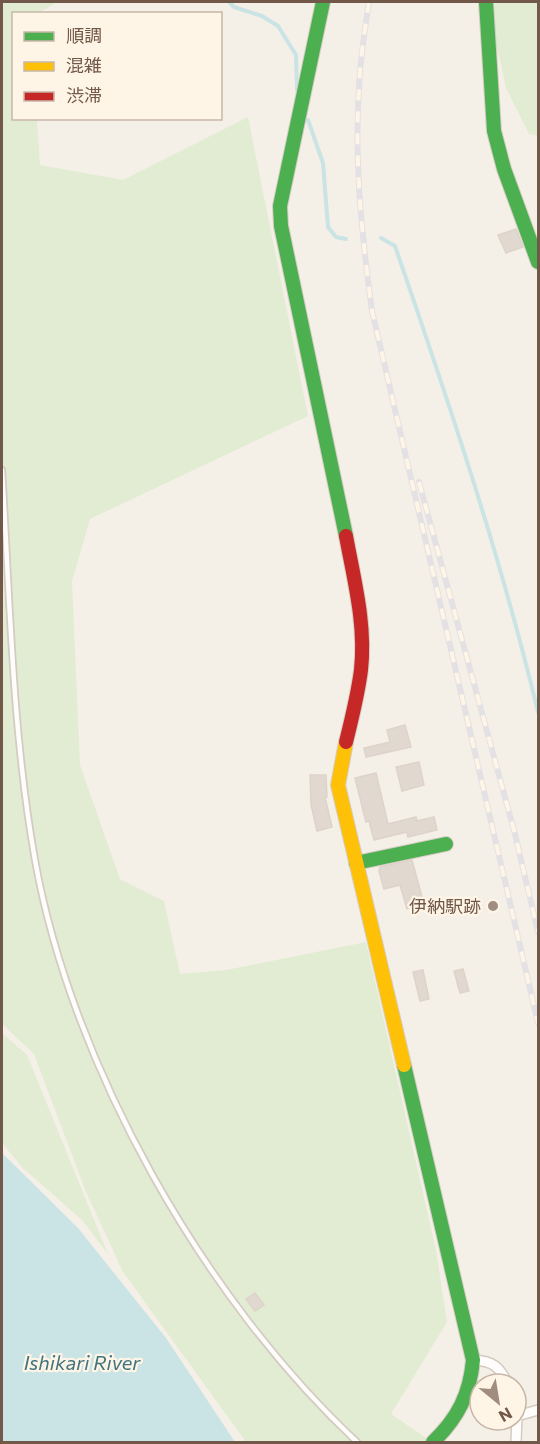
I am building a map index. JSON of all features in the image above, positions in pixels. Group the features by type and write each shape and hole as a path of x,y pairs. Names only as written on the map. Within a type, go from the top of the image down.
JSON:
{"street":[{"path":"323,2 280,206 281,226 329,447 354,583 362,649 361,680 342,752 338,785 473,1360 470,1390 462,1410 451,1426 433,1443"},
{"path":"486,2 491,35 492,113 501,158 538,262"},
{"path":"356,863 446,844"},
{"path":"473,1360 490,1361 502,1372"}],"lane":[{"path":"2,470 22,772 35,861 58,960 83,1031 124,1117 194,1244 244,1315 290,1370 357,1443"}],"green space":[{"path":"2,2 57,2 41,12 12,12 12,120 37,120 40,165 123,180 248,117 308,416 90,519 72,581 80,765 120,879 164,901 180,974 226,970 366,942 436,1250 447,1322 391,1414 426,1438 428,1442 246,1442 123,1272 86,1192 34,1054 2,1024"},
{"path":"495,2 538,2 538,136 529,134 506,88 499,55 491,41"},
{"path":"2,1033 27,1055 108,1254 82,1220 23,1168 2,1143"}],"water":[{"name":"Ishikari River","path":"2,1153 78,1228 166,1338 235,1442 2,1442"}],"building":[{"path":"516,229 523,247 506,253 498,235"},
{"path":"405,725 411,747 366,757 364,748 390,742 387,730"},
{"path":"419,762 424,785 402,791 396,767"},
{"path":"376,773 388,824 416,817 417,821 434,817 437,830 408,837 407,832 374,840 369,821 366,822 355,778"},
{"path":"310,775 326,775 327,797 325,797 332,827 317,831 311,805"},
{"path":"412,860 425,908 415,911 413,907 407,909 400,885 384,889 379,871 380,867"},
{"path":"463,969 469,991 460,993 454,971"},
{"path":"423,970 429,999 420,1001 413,972"},
{"path":"255,1293 264,1305 255,1311 246,1299"}],"waterway":[{"path":"229,2 234,7 262,16 278,26 296,55 297,90"},
{"path":"308,120 323,163 328,227 336,237 346,239"},
{"path":"381,238 395,246 434,362 490,536 538,712"}],"railway":[{"path":"369,2 360,66 358,172 372,311 538,1023"},
{"path":"419,482 515,834 538,932"}],"traffic: fast":[{"path":"323,2 280,206 281,226 346,536"},
{"path":"486,2 494,131 504,169 538,262"},
{"path":"356,863 446,844"},
{"path":"404,1065 473,1360 466,1395 449,1424 433,1442"}],"traffic: slow":[{"path":"346,742 338,785 404,1065"}],"traffic: jam":[{"path":"346,536 362,636 361,670 346,742"}],"place":[{"name":"伊納駅跡","path":"493,906"}]}
